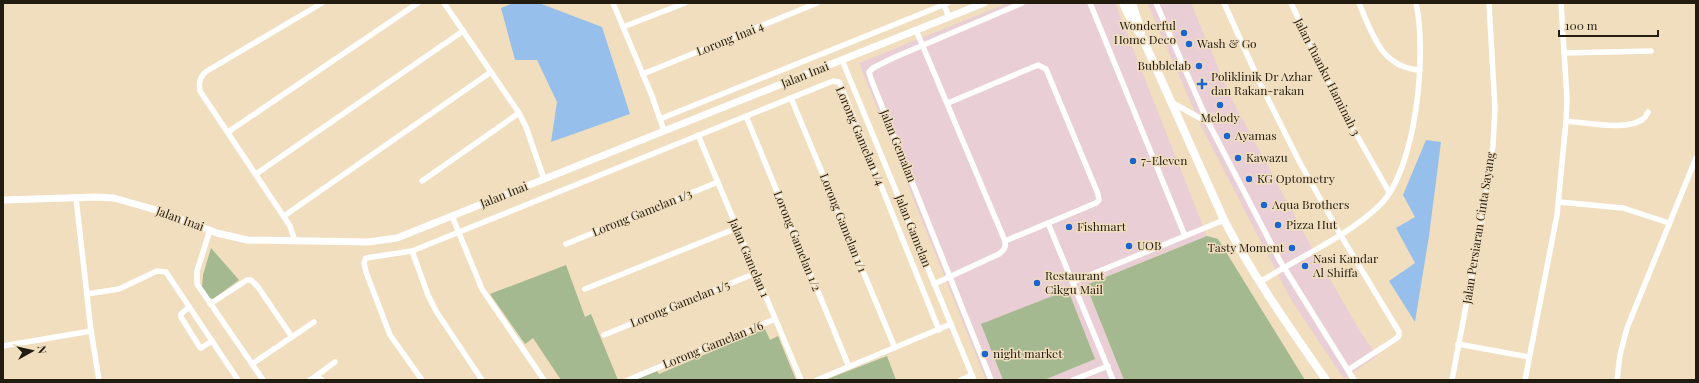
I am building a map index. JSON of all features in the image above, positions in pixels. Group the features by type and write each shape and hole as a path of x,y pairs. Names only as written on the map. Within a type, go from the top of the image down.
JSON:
{"main road":[{"path":"1123,3 1143,39"},
{"path":"1132,3 1143,39 1224,220 1260,282 1326,380"}],"street":[{"path":"295,241 293,232 284,216 200,91 199,83 203,74 322,3"},
{"path":"228,132 418,3"},
{"path":"444,3 519,113 526,127 544,179"},
{"path":"613,3 643,74 664,131"},
{"path":"623,27 685,3"},
{"name":"Lorong Inai 4","path":"643,74 818,3"},
{"name":"Jalan Inai","path":"3,200 106,198 122,200 156,210 240,240 368,242 390,240 407,235 984,3"},
{"name":"Jalan Gemalan","path":"991,380 869,75 871,69 873,68 1022,3"},
{"path":"1090,3 1185,236"},
{"path":"1156,3 1208,122 1283,267 1354,380"},
{"path":"1224,3 1259,81 1299,161 1340,234 1398,328 1400,334 1397,338 1348,370"},
{"name":"Jalan Tuanku Haminah 3","path":"1291,3 1337,100 1389,192"},
{"path":"1359,3 1376,40 1388,58 1404,68 1420,70"},
{"path":"1260,282 1340,234 1378,206 1389,192 1401,169 1409,147 1420,70 1421,31 1416,3"},
{"name":"Jalan Persiaran Cinta Sayang","path":"1452,380 1485,205 1493,145 1495,109 1488,3"},
{"path":"1526,380 1529,357 1559,202 1567,105 1561,3"},
{"path":"660,119 945,4 949,17"},
{"path":"916,30 1005,241 1004,250 999,254 934,284"},
{"path":"256,174 463,31"},
{"path":"1564,53 1651,51"},
{"name":"Jalan Gamelan","path":"842,60 973,378"},
{"path":"948,103 1035,66 1041,65 1046,69 1099,197 1096,203 1005,241"},
{"path":"284,216 491,72"},
{"name":"Lorong Gamelan 1/4","path":"422,380 390,335 364,263 366,258 412,251 833,81 839,82 841,86 939,330"},
{"name":"Lorong Gamelan 1/1","path":"791,98 895,348"},
{"path":"1171,102 1208,122"},
{"path":"1566,121 1620,126 1639,122 1645,118 1648,112"},
{"path":"422,180 519,113"},
{"name":"Lorong Gamelan 1/2","path":"746,116 849,367"},
{"name":"Jalan Gamelan 1","path":"698,135 801,380"},
{"path":"1617,380 1620,355 1625,336 1696,158"},
{"name":"Lorong Gamelan 1/3","path":"566,244 718,182"},
{"path":"76,198 91,331 99,380"},
{"path":"1559,202 1623,208 1669,223"},
{"path":"452,216 482,288 544,380"},
{"path":"1073,282 1224,220"},
{"path":"1048,223 1114,380"},
{"path":"585,289 737,228"},
{"path":"210,230 196,279 198,287 263,380"},
{"path":"412,251 436,311 482,380"},
{"path":"87,294 119,289 157,271 164,271 168,274 238,380"},
{"name":"Lorong Gamelan 1/5","path":"604,335 756,273"},
{"path":"210,304 247,280 251,280 258,287 292,337"},
{"path":"189,307 181,314 181,317 199,346 201,348 212,341"},
{"name":"Lorong Gamelan 1/6","path":"628,380 775,319"},
{"path":"252,364 314,322"},
{"path":"817,380 951,324"},
{"path":"3,346 91,331"},
{"path":"1458,344 1529,357"},
{"path":"310,380 335,362"},
{"path":"1073,380 1108,366"},
{"path":"316,376 322,380"},
{"path":"961,380 973,378"}],"shaded area":[{"path":"1008,3 1115,3 1207,236 1086,285 1124,380 986,380 859,63"},
{"path":"1147,3 1191,3 1230,96 1312,248 1360,331 1377,356 1344,379 1290,298 1202,128"}],"green space":[{"path":"1207,236 1218,239 1305,380 1124,380 1086,285"},
{"path":"211,248 239,280 213,299 209,298 202,287 203,275"},
{"path":"566,265 585,317 591,314 618,380 561,380 533,338 525,344 490,294"},
{"path":"1068,290 1095,359 1044,380 1003,380 981,324"},
{"path":"765,329 770,340 778,336 796,380 635,380 657,371 659,374"},
{"path":"887,356 896,380 825,380"}],"water":[{"path":"513,3 539,3 602,27 630,114 551,142 557,102 537,60 515,60 501,8"},
{"path":"1426,140 1441,142 1429,236 1415,322 1389,281 1415,263 1396,228 1415,217 1403,195"}],"place":[{"name":"Wonderful Home Deco","path":"1184,33"},
{"name":"Wash & Go","path":"1189,44"},
{"name":"Bubblelab","path":"1199,66"},
{"name":"Poliklinik Dr Azhar dan Rakan-rakan","path":"1202,84"},
{"name":"Melody","path":"1220,105"},
{"name":"Ayamas","path":"1227,136"},
{"name":"Kawazu","path":"1238,158"},
{"name":"7-Eleven","path":"1133,161"},
{"name":"KG Optometry","path":"1249,179"},
{"name":"Aqua Brothers","path":"1264,205"},
{"name":"Pizza Hut","path":"1278,225"},
{"name":"Fishmart","path":"1069,227"},
{"name":"UOB","path":"1129,246"},
{"name":"Tasty Moment","path":"1292,248"},
{"name":"Nasi Kandar Al Shiffa","path":"1305,266"},
{"name":"Restaurant Cikgu Mail","path":"1037,283"},
{"name":"night market","path":"985,354"}]}
